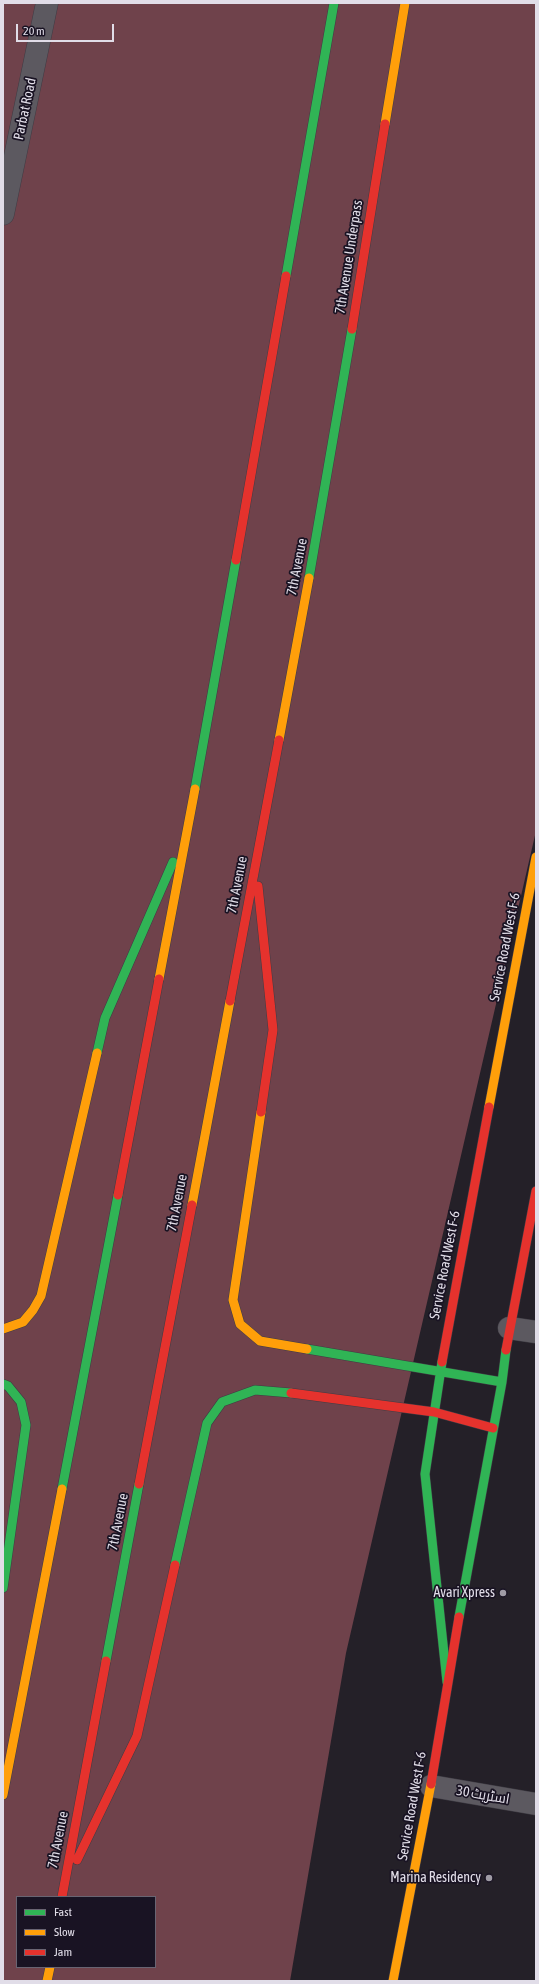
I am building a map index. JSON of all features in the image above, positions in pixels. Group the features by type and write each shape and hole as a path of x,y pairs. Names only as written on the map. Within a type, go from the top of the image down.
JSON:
{"main road":[{"path":"3,1794 190,825 334,3"},
{"name":"7th Avenue Underpass","path":"321,515 405,3"},
{"name":"7th Avenue","path":"62,1896 321,515"},
{"path":"3,1330 23,1322 33,1310 41,1296 105,1018 190,825"},
{"name":"Service Road West F-6","path":"447,1682 425,1474 440,1370 536,857"},
{"path":"256,861 273,1030 233,1300 240,1324 260,1341 440,1370 502,1382"},
{"name":"Service Road West F-6","path":"392,1981 431,1786 447,1682 502,1382 509,1328 536,1191"},
{"path":"3,1384 8,1386 21,1402 26,1425 3,1588"},
{"path":"64,1885 137,1736 207,1423 222,1402 255,1390 308,1394 434,1412 493,1428"},
{"path":"47,1981 50,1968"}],"street":[{"name":"Parbat Road","path":"3,214 47,3"},
{"path":"509,1328 536,1332"},
{"name":"اسٹریٹ 30","path":"431,1786 536,1804"}],"shaded area":[{"path":"3,3 536,3 536,831 346,1653 290,1981 3,1981"}],"traffic: fast":[{"path":"286,276 334,3"},
{"path":"309,578 352,329"},
{"path":"195,789 236,560"},
{"path":"97,1053 105,1018 173,862"},
{"path":"62,1489 118,1195"},
{"path":"307,1349 502,1382"},
{"path":"459,1617 502,1382 506,1350"},
{"path":"442,1362 425,1474 447,1682"},
{"path":"3,1384 8,1386 21,1402 26,1425 3,1588"},
{"path":"175,1565 207,1423 222,1402 255,1390 291,1393"},
{"path":"106,1661 139,1484"}],"traffic: slow":[{"path":"385,124 405,3"},
{"path":"279,740 309,578"},
{"path":"159,979 195,789"},
{"path":"489,1107 536,857"},
{"path":"192,1205 230,1001"},
{"path":"3,1329 23,1322 33,1310 41,1296 97,1053"},
{"path":"261,1112 233,1300 240,1324 260,1341 307,1349"},
{"path":"3,1795 62,1489"},
{"path":"393,1981 431,1784"},
{"path":"47,1981 50,1968"}],"traffic: jam":[{"path":"352,329 385,124"},
{"path":"236,560 286,276"},
{"path":"230,1001 279,740"},
{"path":"258,886 273,1030 261,1112"},
{"path":"118,1195 159,979"},
{"path":"442,1362 489,1107"},
{"path":"506,1350 536,1191"},
{"path":"139,1484 192,1205"},
{"path":"291,1393 434,1412 493,1428"},
{"path":"77,1860 137,1736 175,1565"},
{"path":"431,1784 459,1617"},
{"path":"62,1896 106,1661"}],"place":[{"name":"Avari Xpress","path":"503,1593"},
{"name":"Marina Residency","path":"489,1878"}]}
